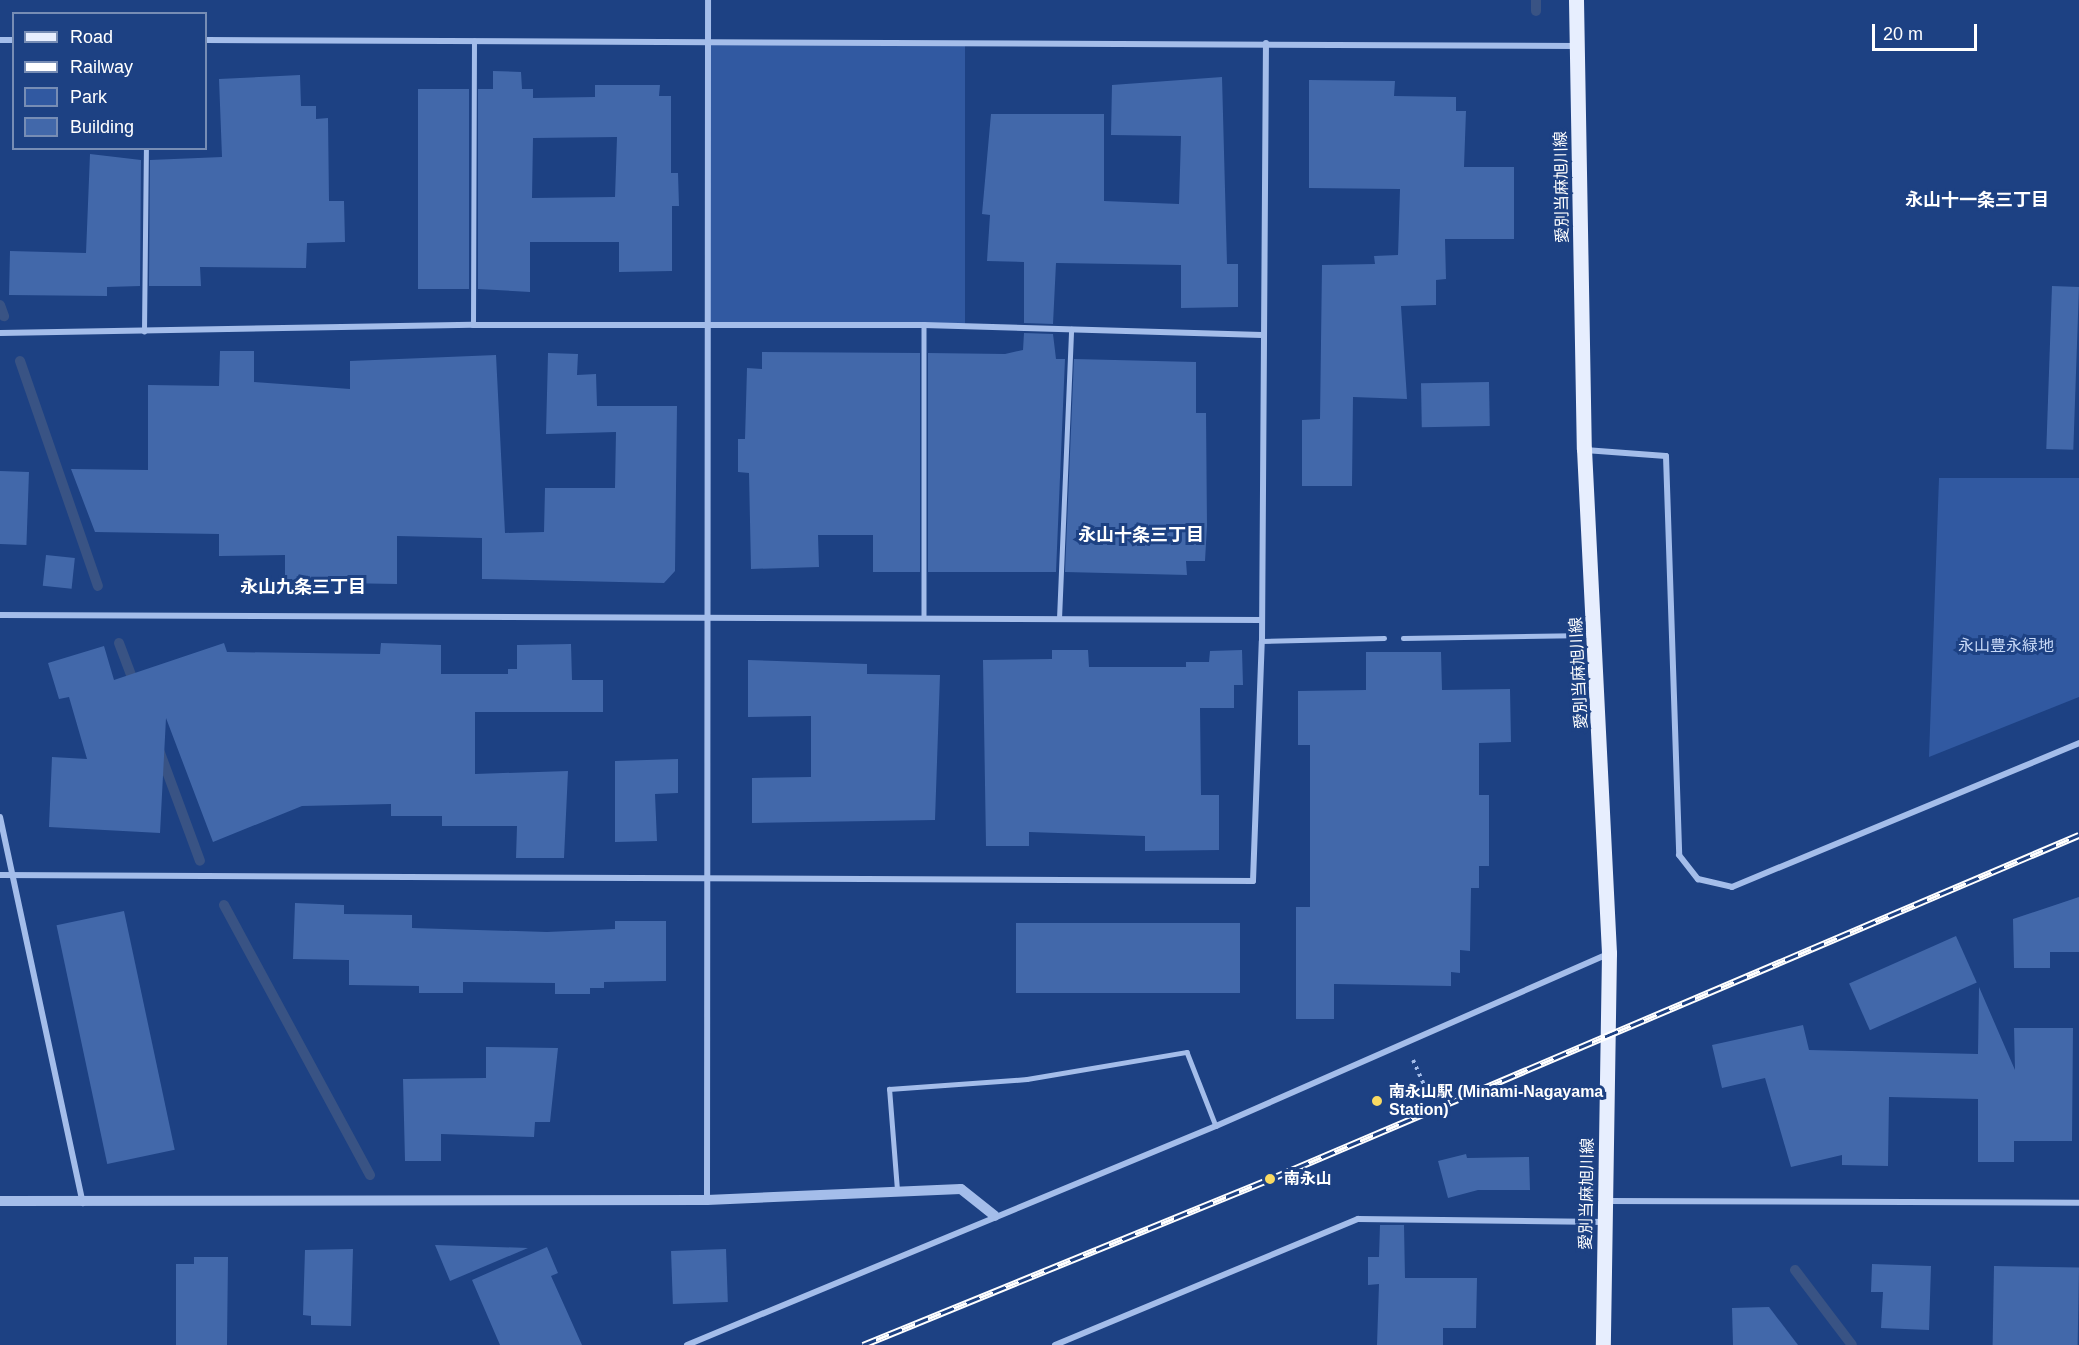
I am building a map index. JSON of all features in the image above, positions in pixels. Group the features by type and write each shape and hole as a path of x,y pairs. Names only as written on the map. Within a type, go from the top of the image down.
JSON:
{"main road":[{"name":"愛別当麻旭川線","path":"1576,0 1584,449 1609,953 1603,1345"}],"street":[{"path":"707,1200 711,882 704,326 708,0"},
{"path":"207,40 1577,46"},
{"path":"0,875 711,882 1253,881 1262,641 1262,335 1266,43"},
{"path":"0,333 473,325 924,326 1262,335"},
{"path":"1584,449 1666,456 1679,855 1698,879 1732,887 2079,743"},
{"path":"0,615 707,615 1262,620"},
{"path":"0,817 83,1203"},
{"path":"687,1345 1216,1126 1405,1040 1609,953"},
{"path":"0,1200 83,1203 707,1200 961,1189 995,1216"},
{"path":"1604,1201 2079,1203"},
{"path":"1055,1345 1358,1219 1604,1222"}],"lane":[{"path":"473,325 474,41"},
{"path":"144,332 146,150"},
{"path":"924,326 924,617"},
{"path":"1059,619 1071,329"},
{"path":"1403,638 1595,635"},
{"path":"1262,641 1384,639"},
{"path":"897,1190 889,1089 1027,1079 1187,1052 1216,1126"}],"path":[{"path":"1405,1040 1427,1092"}],"green space":[{"path":"708,42 965,42 965,326 708,326"},
{"name":"永山豊永緑地","path":"1939,478 2079,478 2079,697 1929,757"}],"building":[{"path":"493,71 521,72 522,89 533,89 533,98 595,97 595,85 660,85 659,96 671,96 671,173 678,173 679,206 672,206 672,271 619,272 619,242 530,242 530,292 478,289 478,89 493,89","holes":["617,137 615,197 532,198 533,138"]},
{"path":"300,75 301,106 316,106 316,119 328,118 329,201 344,201 345,242 307,243 306,268 200,267 201,286 149,286 150,160 222,157 219,79"},
{"path":"1222,77 1227,264 1238,264 1238,307 1181,308 1181,265 1056,263 1053,324 1024,323 1024,262 987,261 990,215 982,214 991,114 1104,114 1104,201 1179,204 1181,136 1111,135 1112,85"},
{"path":"1309,80 1395,81 1394,96 1456,97 1456,111 1466,111 1464,167 1514,167 1514,239 1445,239 1446,279 1436,280 1436,305 1401,306 1407,399 1353,397 1352,486 1302,486 1302,420 1320,419 1322,265 1375,264 1374,256 1398,255 1400,189 1309,188"},
{"path":"418,89 469,89 469,289 418,289"},
{"path":"90,154 141,160 140,286 107,287 107,296 9,295 10,251 86,253"},
{"path":"2052,286 2079,287 2073,450 2046,449"},
{"path":"1024,333 1053,334 1056,359 1065,359 1056,572 928,572 928,353 1005,354 1023,350"},
{"path":"220,351 254,351 254,382 350,389 350,361 496,355 505,533 544,532 545,488 615,488 616,432 546,434 548,353 578,354 577,375 596,374 597,406 677,406 675,571 664,583 482,579 482,538 397,536 397,584 285,582 285,555 219,556 219,534 95,532 71,469 148,470 148,385 219,386"},
{"path":"762,352 920,353 920,572 873,572 873,535 818,535 819,567 751,569 749,473 738,472 738,439 745,439 747,368 762,369"},
{"path":"1074,359 1196,362 1196,413 1206,413 1207,526 1205,561 1186,561 1187,575 1065,572"},
{"path":"1489,382 1490,426 1422,427 1421,383"},
{"path":"0,471 29,472 26,545 0,544"},
{"path":"46,555 75,558 72,589 43,586"},
{"path":"224,643 227,652 380,654 381,643 441,645 441,674 508,674 508,669 517,669 517,645 571,644 572,680 603,680 603,712 475,712 475,774 568,771 564,858 516,858 517,826 442,826 442,816 391,816 391,804 302,806 213,842 166,718 160,833 49,827 52,757 87,759 69,697 59,699 48,663 104,646 114,680"},
{"path":"1052,650 1088,650 1089,667 1186,667 1186,662 1209,662 1210,651 1242,650 1243,685 1234,685 1234,708 1200,708 1201,795 1219,795 1219,850 1145,851 1145,836 1029,832 1029,846 986,846 983,660 1052,659"},
{"path":"1366,652 1441,652 1442,690 1510,689 1511,742 1479,743 1479,795 1489,795 1489,866 1479,866 1479,888 1471,888 1470,951 1460,950 1460,973 1451,972 1451,986 1334,984 1334,1019 1296,1019 1296,907 1310,907 1310,745 1298,745 1298,691 1366,690"},
{"path":"748,660 867,664 867,674 940,675 935,820 752,823 752,778 811,777 811,716 748,717"},
{"path":"678,759 678,793 655,794 657,841 615,842 615,761"},
{"path":"2079,897 2079,952 2050,952 2050,968 2014,968 2013,919"},
{"path":"295,903 344,905 344,914 412,915 412,928 547,932 615,929 615,921 666,921 666,981 604,982 604,988 590,988 590,994 555,994 555,983 463,982 463,993 419,993 419,986 349,985 349,960 293,959"},
{"path":"124,911 175,1150 107,1164 57,925"},
{"path":"1016,923 1240,923 1240,993 1016,993"},
{"path":"1956,936 1977,983 1870,1030 1849,984"},
{"path":"1979,987 2015,1070 2014,1028 2073,1028 2072,1141 2014,1141 2014,1162 1978,1162 1978,1099 1889,1097 1888,1166 1842,1165 1842,1155 1791,1167 1765,1078 1722,1088 1712,1045 1803,1025 1809,1050 1978,1054"},
{"path":"486,1047 558,1048 550,1122 535,1122 534,1137 441,1134 441,1161 405,1161 403,1079 486,1078"},
{"path":"1466,1154 1467,1158 1529,1157 1530,1190 1478,1190 1448,1198 1438,1161"},
{"path":"1380,1225 1404,1225 1405,1278 1477,1278 1476,1328 1443,1328 1443,1345 1377,1345 1379,1284 1368,1285 1368,1257 1379,1257"},
{"path":"435,1245 528,1248 450,1281"},
{"path":"547,1247 558,1273 551,1276 582,1345 500,1345 472,1280"},
{"path":"353,1249 351,1326 311,1325 311,1316 303,1315 305,1250"},
{"path":"726,1249 728,1302 673,1304 671,1251"},
{"path":"194,1257 228,1257 227,1345 176,1345 176,1264 194,1264"},
{"path":"1872,1264 1931,1266 1929,1330 1881,1328 1883,1292 1871,1292"},
{"path":"1994,1266 2079,1267 2078,1345 1993,1345"},
{"path":"1769,1307 1798,1345 1733,1345 1732,1308"}],"waterway":[{"path":"1536,0 1536,11"},
{"path":"0,305 4,316"},
{"path":"20,361 98,586"},
{"path":"119,643 136,688"},
{"path":"159,750 200,861"},
{"path":"224,905 370,1175"},
{"path":"1795,1270 1852,1345"}],"railway":[{"path":"863,1345 1270,1179 2079,835"}],"place":[{"name":"南永山駅 (Minami-Nagayama Station)","path":"1377,1101"},
{"name":"南永山","path":"1270,1179"}],"district":[{"name":"永山十一条三丁目","path":"1977,200"},
{"name":"永山十条三丁目","path":"1141,535"},
{"name":"永山九条三丁目","path":"303,587"}]}
